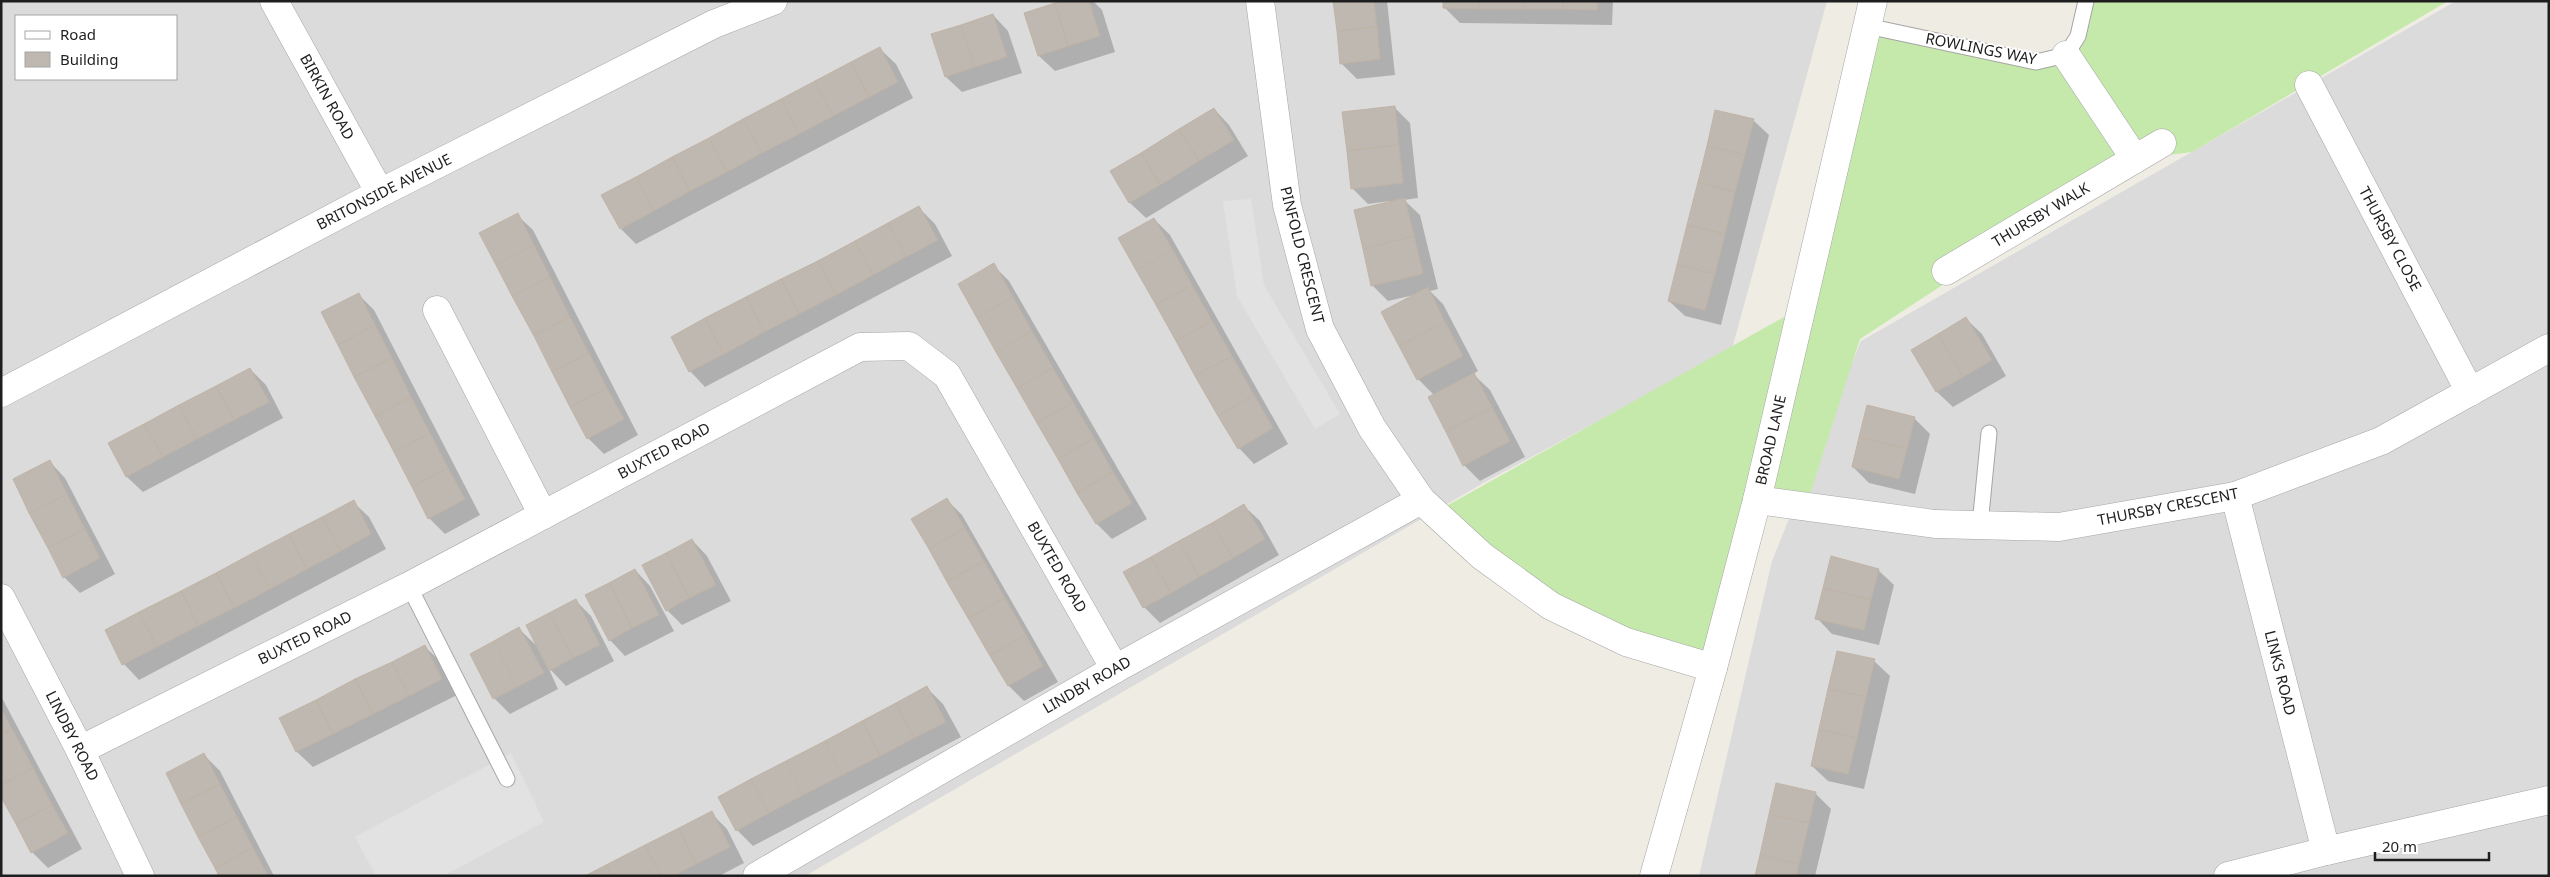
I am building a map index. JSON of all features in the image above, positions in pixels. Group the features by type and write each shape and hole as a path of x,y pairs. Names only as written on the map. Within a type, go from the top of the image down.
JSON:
{"street":[{"name":"BIRKIN ROAD","path":"274,1 380,193"},
{"name":"BRITONSIDE AVENUE","path":"1,393 380,193 714,24 773,1"},
{"name":"PINFOLD CRESCENT","path":"1260,1 1287,205 1320,329 1372,428 1421,500 1482,556 1551,606 1626,642 1713,668"},
{"name":"BROAD LANE","path":"1654,876 1713,668 1757,500 1870,14"},
{"path":"2066,55 2135,159"},
{"name":"THURSBY CLOSE","path":"2309,85 2470,392"},
{"name":"THURSBY WALK","path":"1946,270 2162,143"},
{"path":"437,310 543,515"},
{"name":"BUXTED ROAD","path":"80,750 409,586 860,347 909,346 947,375 1115,669"},
{"name":"THURSBY CRESCENT","path":"1757,500 1935,524 2059,527 2235,496 2381,441 2549,348"},
{"name":"LINKS ROAD","path":"2235,496 2326,850"},
{"name":"LINDBY ROAD","path":"757,876 1115,669 1421,500"},
{"name":"LINDBY ROAD","path":"1,598 80,750 140,876"},
{"path":"2228,876 2326,850 2549,800"}],"lane":[{"path":"2066,55 2078,36 2086,1"},
{"name":"ROWLINGS WAY","path":"1870,14 2036,62 2066,55"},
{"path":"1980,525 1989,433"},
{"path":"409,586 508,779"}],"shaded area":[{"path":"1,1 1827,1 1732,349 1485,482 805,876 1,876"},
{"path":"2456,1 2549,1 2549,876 1699,876 1772,561 1861,341"},
{"path":"1251,199 1264,285 1340,414 1315,429 1237,296 1223,201"},
{"path":"511,753 544,822 443,876 376,876 355,837"}],"green space":[{"path":"2081,1 2448,1 2192,152 2135,159 1860,339 1806,507 1757,500 1713,668 1551,606 1434,513 1802,307 1867,26 2024,60 2066,55"}],"building":[{"path":"1061,1 1089,1 1100,36 1068,46 1055,3"},
{"path":"1333,1 1374,1 1377,27 1337,31"},
{"path":"1443,1 1480,1 1480,9 1443,8"},
{"path":"1480,1 1525,1 1525,9 1480,9"},
{"path":"1525,1 1563,1 1563,9 1525,9"},
{"path":"1563,1 1597,1 1597,10 1563,9"},
{"path":"1055,3 1068,46 1038,56 1024,13"},
{"path":"993,14 1007,57 975,67 961,25"},
{"path":"961,25 975,67 945,77 931,34"},
{"path":"1377,27 1380,59 1340,64 1337,31"},
{"path":"880,47 898,82 869,97 851,62"},
{"path":"851,62 869,97 833,116 815,81"},
{"path":"815,81 833,116 799,134 781,99"},
{"path":"781,99 799,134 762,153 743,119"},
{"path":"1395,106 1399,145 1347,151 1342,112"},
{"path":"1214,108 1234,140 1199,161 1179,129"},
{"path":"1715,110 1754,119 1745,155 1707,146"},
{"path":"743,119 762,153 727,172 709,138"},
{"path":"1179,129 1199,161 1160,185 1141,153"},
{"path":"709,138 727,172 690,191 672,157"},
{"path":"1399,145 1403,183 1351,189 1347,151"},
{"path":"1707,146 1745,155 1735,192 1698,182"},
{"path":"1141,153 1160,185 1129,203 1110,171"},
{"path":"672,157 690,191 654,211 636,177"},
{"path":"636,177 654,211 620,229 601,195"},
{"path":"1698,182 1735,192 1725,234 1687,225"},
{"path":"1405,198 1414,236 1363,249 1354,210"},
{"path":"919,206 938,240 906,257 888,223"},
{"path":"518,213 534,245 496,265 479,233"},
{"path":"1154,218 1173,250 1136,270 1118,238"},
{"path":"888,223 906,257 873,275 855,241"},
{"path":"1687,225 1725,234 1715,274 1677,265"},
{"path":"1414,236 1423,274 1371,286 1363,249"},
{"path":"855,241 873,275 836,295 818,261"},
{"path":"534,245 550,277 512,296 496,265"},
{"path":"1173,250 1192,285 1156,305 1136,270"},
{"path":"818,261 836,295 799,314 781,279"},
{"path":"994,263 1013,297 977,318 958,284"},
{"path":"1677,265 1715,274 1705,310 1668,301"},
{"path":"550,277 570,317 534,336 512,296"},
{"path":"781,279 799,314 764,332 746,297"},
{"path":"1192,285 1212,321 1176,341 1156,305"},
{"path":"1428,287 1445,322 1399,346 1381,312"},
{"path":"359,293 375,325 338,345 321,312"},
{"path":"746,297 764,332 724,354 705,318"},
{"path":"1013,297 1032,331 996,352 977,318"},
{"path":"570,317 589,353 552,372 534,336"},
{"path":"1966,317 1992,360 1963,377 1938,334"},
{"path":"705,318 724,354 689,372 671,337"},
{"path":"1212,321 1232,356 1195,376 1176,341"},
{"path":"1445,322 1463,356 1417,380 1399,346"},
{"path":"375,325 392,358 354,377 338,345"},
{"path":"1032,331 1053,368 1017,388 996,352"},
{"path":"1938,334 1963,377 1936,392 1911,350"},
{"path":"589,353 607,388 570,407 552,372"},
{"path":"1232,356 1254,395 1218,416 1195,376"},
{"path":"392,358 411,397 375,416 354,377"},
{"path":"250,368 269,402 234,420 216,386"},
{"path":"1053,368 1073,402 1037,423 1017,388"},
{"path":"1474,373 1492,407 1446,432 1428,397"},
{"path":"216,386 234,420 197,439 179,405"},
{"path":"607,388 624,419 587,439 570,407"},
{"path":"1254,395 1273,428 1238,449 1218,416"},
{"path":"411,397 430,433 394,452 375,416"},
{"path":"1073,402 1094,438 1058,459 1037,423"},
{"path":"179,405 197,439 163,457 144,424"},
{"path":"1867,405 1915,417 1907,449 1859,437"},
{"path":"1492,407 1510,441 1463,466 1446,432"},
{"path":"144,424 163,457 126,477 108,443"},
{"path":"430,433 448,468 412,487 394,452"},
{"path":"1859,437 1907,449 1899,479 1852,467"},
{"path":"1094,438 1113,472 1077,493 1058,459"},
{"path":"50,460 67,494 29,513 13,479"},
{"path":"448,468 465,499 428,519 412,487"},
{"path":"1113,472 1132,503 1096,524 1077,493"},
{"path":"67,494 85,529 48,548 29,513"},
{"path":"947,498 965,528 929,549 911,519"},
{"path":"354,500 371,534 341,551 322,517"},
{"path":"1244,504 1265,539 1233,558 1212,523"},
{"path":"322,517 341,551 307,569 289,534"},
{"path":"1212,523 1233,558 1199,577 1179,541"},
{"path":"965,528 984,561 947,582 929,549"},
{"path":"85,529 100,558 63,578 48,548"},
{"path":"289,534 307,569 270,589 251,554"},
{"path":"692,539 716,585 689,598 666,553"},
{"path":"1179,541 1199,577 1171,593 1151,557"},
{"path":"666,553 689,598 666,611 642,565"},
{"path":"251,554 270,589 234,608 216,573"},
{"path":"1831,556 1879,569 1871,600 1823,588"},
{"path":"1151,557 1171,593 1143,608 1123,572"},
{"path":"984,561 1005,598 968,618 947,582"},
{"path":"635,569 659,615 632,628 609,583"},
{"path":"216,573 234,608 198,626 181,591"},
{"path":"609,583 632,628 609,641 585,595"},
{"path":"1823,588 1871,600 1864,630 1815,619"},
{"path":"181,591 198,626 157,647 139,612"},
{"path":"1005,598 1026,635 990,656 968,618"},
{"path":"576,599 600,645 573,658 549,613"},
{"path":"139,612 157,647 122,665 105,630"},
{"path":"549,613 573,658 549,671 526,625"},
{"path":"519,627 544,673 517,687 494,641"},
{"path":"1026,635 1043,666 1008,686 990,656"},
{"path":"494,641 517,687 493,699 470,654"},
{"path":"425,645 442,679 409,696 392,662"},
{"path":"1837,651 1875,659 1866,697 1828,689"},
{"path":"392,662 409,696 373,714 355,679"},
{"path":"355,679 373,714 333,734 316,700"},
{"path":"927,686 946,722 914,738 896,703"},
{"path":"1828,689 1866,697 1857,738 1819,729"},
{"path":"316,700 333,734 296,752 279,718"},
{"path":"896,703 914,738 880,756 862,721"},
{"path":"1,708 12,729 1,735"},
{"path":"862,721 880,756 842,775 825,741"},
{"path":"12,729 33,768 1,785 1,735"},
{"path":"1819,729 1857,738 1848,774 1811,766"},
{"path":"825,741 842,775 803,795 786,761"},
{"path":"204,753 220,784 181,804 166,773"},
{"path":"786,761 803,795 769,813 751,779"},
{"path":"33,768 52,805 16,824 1,797 1,785"},
{"path":"751,779 769,813 736,831 718,797"},
{"path":"1776,783 1816,792 1809,823 1769,814"},
{"path":"220,784 237,817 198,837 181,804"},
{"path":"52,805 68,833 31,853 16,824"},
{"path":"712,811 730,847 696,864 679,828"},
{"path":"1769,814 1809,823 1799,864 1760,855"},
{"path":"237,817 253,848 215,868 198,837"},
{"path":"679,828 696,864 673,876 661,876 645,845"},
{"path":"645,845 661,876 611,876 606,865"},
{"path":"253,848 268,876 219,876 215,868"},
{"path":"1760,855 1799,864 1796,876 1755,876"},
{"path":"606,865 611,876 585,876"}]}
